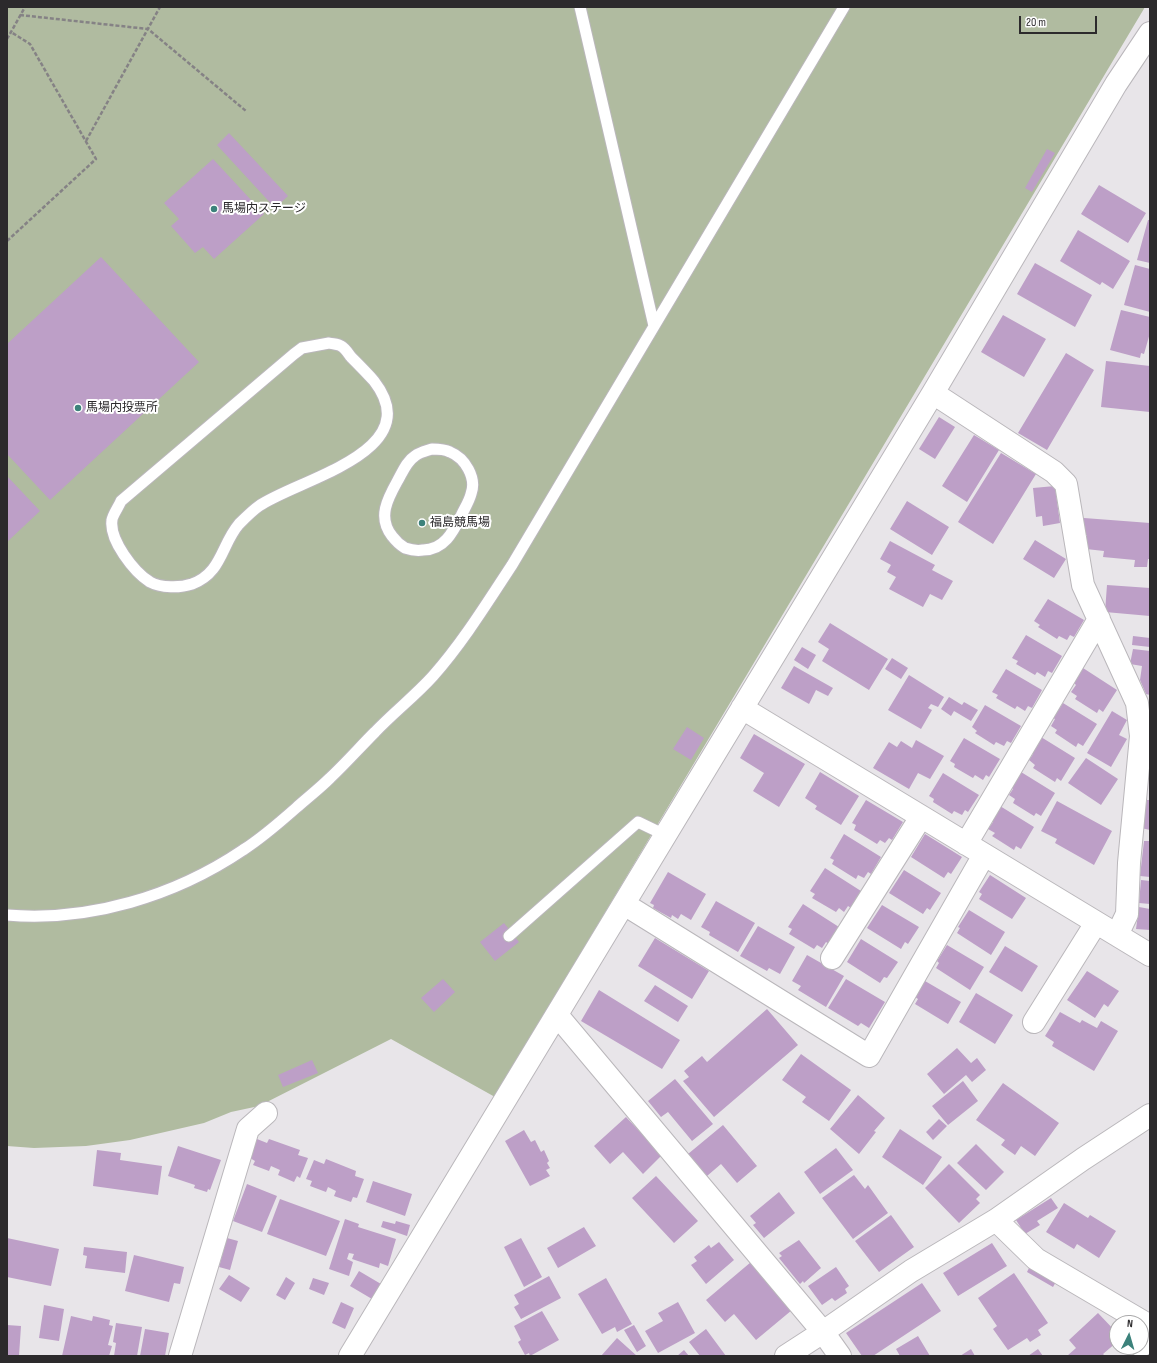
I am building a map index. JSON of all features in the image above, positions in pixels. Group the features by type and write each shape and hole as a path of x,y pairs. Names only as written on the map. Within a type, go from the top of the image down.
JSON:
{"street":[{"path":"350,1356 934,393 1116,84 1150,33"},
{"path":"934,393 1054,472 1066,484 1083,586 1138,704 1141,736 1129,863 1127,914 1117,935"},
{"path":"624,904 869,1056 975,850 1099,619"},
{"path":"742,708 1150,955"},
{"path":"832,958 921,817"},
{"path":"1034,1022 1096,923"},
{"path":"557,1015 823,1332 840,1356"},
{"path":"180,1356 248,1129 266,1114"},
{"path":"786,1356 911,1271 996,1220 1083,1159 1150,1116"},
{"path":"996,1220 1036,1259 1150,1326"}],"lane":[{"path":"580,7 654,326"},
{"path":"7,915 48,915 82,912 116,905 150,896 183,884 214,868 244,850 329,779 432,676 466,636 512,565 844,7"},
{"path":"329,343 340,345 374,382 384,398 387,414 386,426 379,439 363,453 324,475 260,506 239,524 216,565 203,579 178,587 151,583 127,560 114,537 112,519 121,501 294,354 302,348 314,345 329,343"},
{"path":"441,449 450,452 466,464 470,473 473,483 472,493 453,531 447,540 438,547 416,551 405,548 396,541 389,532 385,522 384,511 387,500 408,462 423,451 441,449"},
{"path":"509,936 638,822 665,835"}],"path":[{"path":"7,39 25,7"},
{"path":"86,141 160,7"},
{"path":"20,15 148,29 246,111"},
{"path":"7,241 96,159 30,44 11,32"}],"green space":[{"name":"福島競馬場","path":"7,7 1145,7 495,1097 391,1039 259,1106 231,1112 204,1123 130,1140 86,1146 34,1148 7,1146"}],"building":[{"path":"229,133 288,196 275,208 217,145"},
{"path":"1047,149 1055,153 1032,192 1025,188"},
{"name":"馬場内ステージ","path":"213,159 264,214 214,259 203,247 195,253 171,226 179,219 164,203"},
{"path":"1099,185 1146,213 1128,243 1081,214"},
{"path":"1148,220 1150,220 1150,263 1137,260"},
{"path":"1078,230 1130,261 1113,289 1102,282 1100,285 1060,261"},
{"name":"馬場内投票所","path":"101,257 199,362 50,500 7,454 7,344"},
{"path":"1035,263 1092,295 1075,327 1017,294"},
{"path":"1135,265 1150,269 1150,312 1124,305"},
{"path":"1121,310 1150,317 1150,333 1144,354 1141,353 1140,358 1110,350"},
{"path":"1003,315 1046,339 1024,377 981,352"},
{"path":"1066,353 1094,370 1047,450 1018,433"},
{"path":"1106,361 1150,366 1150,412 1101,407"},
{"path":"939,417 955,427 935,459 919,449"},
{"path":"974,435 999,450 967,502 942,486"},
{"path":"1001,453 1036,474 993,544 958,522"},
{"path":"7,476 40,511 7,542"},
{"path":"1055,486 1060,523 1043,526 1042,516 1036,517 1033,488"},
{"path":"907,501 949,527 932,555 890,529"},
{"path":"1084,518 1150,523 1150,559 1148,559 1147,567 1134,567 1135,560 1103,557 1104,551 1086,549 1087,535 1083,535"},
{"path":"1035,540 1066,559 1054,578 1023,559"},
{"path":"890,541 935,565 932,570 953,581 942,600 930,594 923,607 889,589 896,577 887,572 891,565 880,559"},
{"path":"1107,585 1150,588 1150,616 1105,612"},
{"path":"1048,599 1084,620 1074,637 1070,635 1067,640 1059,636 1057,639 1038,627 1040,625 1034,621"},
{"path":"830,623 888,659 869,690 822,661 829,649 818,642"},
{"path":"1026,635 1062,656 1052,673 1048,671 1045,677 1037,672 1035,675 1016,664 1018,661 1012,658"},
{"path":"1133,636 1150,638 1150,647 1132,645"},
{"path":"802,647 816,655 808,669 794,660"},
{"path":"1133,649 1150,651 1150,695 1146,694 1140,680 1142,666 1130,664"},
{"path":"892,658 908,668 901,679 885,669"},
{"path":"794,666 833,688 828,696 816,690 809,704 781,688"},
{"path":"1083,668 1117,690 1103,712 1099,709 1097,713 1075,699 1077,696 1071,692 1076,685 1074,683"},
{"path":"1006,669 1042,690 1032,708 1028,706 1025,711 1017,706 1015,709 996,698 998,695 992,692"},
{"path":"909,675 944,697 938,707 931,704 928,708 932,710 921,729 888,710"},
{"path":"949,697 962,705 964,702 978,710 971,721 954,711 951,716 941,709"},
{"path":"1063,703 1097,724 1083,746 1078,743 1076,747 1055,733 1057,730 1051,726 1055,719 1053,718"},
{"path":"985,705 1021,726 1011,743 1007,741 1004,746 996,742 994,745 975,733 977,731 972,727"},
{"path":"1112,711 1127,720 1119,735 1127,739 1111,767 1087,753"},
{"path":"687,727 704,738 691,760 673,749"},
{"path":"754,734 805,764 779,807 753,791 764,773 740,758"},
{"path":"1041,737 1075,758 1061,781 1057,778 1055,782 1033,768 1035,765 1029,760 1033,754 1031,752"},
{"path":"964,738 1000,759 989,777 986,775 983,780 975,775 973,778 954,767 955,764 950,761"},
{"path":"916,740 944,756 930,779 918,773 909,789 873,768 889,742 897,747 901,741 912,748"},
{"path":"1086,758 1118,779 1101,805 1068,783"},
{"path":"820,772 859,796 841,825 815,809 817,806 805,798"},
{"path":"1021,772 1055,793 1041,816 1036,813 1034,816 1013,803 1015,799 1009,795 1013,789 1011,787"},
{"path":"943,773 979,795 968,812 965,810 962,815 954,811 952,814 933,802 934,799 929,796"},
{"path":"866,800 903,822 892,840 889,838 885,843 880,840 877,844 854,830 856,825 852,823"},
{"path":"1147,800 1150,800 1150,830 1141,828"},
{"path":"1057,801 1112,831 1094,865 1055,843 1057,839 1041,831"},
{"path":"1000,806 1034,827 1021,849 1016,846 1014,850 992,836 995,833 988,829 993,822 990,821"},
{"path":"844,834 881,857 871,874 868,872 864,878 858,875 856,879 832,864 834,860 830,858"},
{"path":"925,834 962,857 951,874 948,872 944,878 911,857"},
{"path":"1144,841 1150,841 1150,877 1140,876"},
{"path":"825,868 861,891 851,908 848,906 844,912 839,908 836,912 812,898 815,894 810,891"},
{"path":"904,870 941,893 930,910 927,908 923,914 889,893"},
{"path":"668,872 706,894 691,920 681,914 678,919 672,915 671,918 653,908 654,905 650,903"},
{"path":"990,875 1026,898 1012,919 979,899 982,894 979,892"},
{"path":"1141,880 1150,881 1150,904 1139,903"},
{"path":"716,901 755,923 738,952 709,935 710,932 701,927"},
{"path":"803,904 839,927 829,944 826,942 822,948 817,945 814,949 789,934 792,929 788,927"},
{"path":"882,905 919,927 908,944 905,942 901,949 867,928"},
{"path":"1139,907 1150,909 1150,930 1136,929"},
{"path":"969,910 1005,932 991,955 957,933 960,928 958,927"},
{"path":"504,923 519,942 495,961 480,942"},
{"path":"758,926 795,947 780,974 769,968 767,971 740,956"},
{"path":"655,938 709,971 692,999 638,966"},
{"path":"861,939 898,962 887,978 884,977 880,983 847,962"},
{"path":"947,945 984,967 970,990 936,968 939,963 937,961"},
{"path":"1005,946 1038,966 1022,992 989,972"},
{"path":"807,955 844,976 826,1007 798,990 801,986 792,981"},
{"path":"1087,971 1119,991 1108,1007 1104,1004 1095,1018 1067,1000"},
{"path":"443,979 455,992 434,1012 421,998"},
{"path":"846,979 885,1002 869,1028 861,1023 858,1026 828,1008"},
{"path":"925,981 961,1002 948,1024 915,1004 918,999 915,997"},
{"path":"655,985 688,1006 678,1022 644,1001"},
{"path":"599,990 680,1040 662,1069 581,1021"},
{"path":"976,993 1013,1015 995,1044 959,1022"},
{"path":"767,1009 798,1045 714,1117 683,1081 689,1077 684,1071 702,1056 707,1062"},
{"path":"1060,1012 1080,1023 1082,1020 1097,1028 1101,1021 1118,1031 1094,1071 1052,1046 1054,1042 1045,1036"},
{"path":"957,1048 971,1063 977,1058 986,1070 972,1082 966,1075 944,1094 927,1074"},
{"path":"801,1054 851,1090 829,1121 802,1102 806,1097 782,1080"},
{"path":"312,1060 318,1073 283,1087 278,1075"},
{"path":"675,1079 713,1124 692,1141 668,1112 661,1117 648,1101"},
{"path":"963,1081 978,1101 948,1125 932,1106"},
{"path":"1003,1083 1059,1123 1035,1156 1021,1146 1015,1155 1001,1145 1005,1140 976,1120"},
{"path":"858,1095 885,1118 874,1131 876,1132 859,1154 830,1129"},
{"path":"626,1117 662,1155 643,1174 623,1152 610,1164 594,1146"},
{"path":"939,1119 947,1126 933,1140 926,1132"},
{"path":"723,1125 757,1166 737,1183 721,1164 707,1176 688,1154"},
{"path":"900,1129 942,1157 923,1185 882,1157"},
{"path":"524,1130 531,1142 535,1140 541,1152 544,1150 549,1161 547,1163 550,1168 546,1170 550,1176 530,1186 505,1141"},
{"path":"257,1139 267,1143 269,1139 300,1150 298,1155 308,1158 300,1178 297,1176 294,1182 278,1175 280,1170 271,1166 269,1171 253,1165 255,1161 250,1158"},
{"path":"976,1144 1004,1172 986,1190 957,1163"},
{"path":"178,1146 221,1160 210,1190 208,1189 207,1192 194,1188 195,1185 168,1176"},
{"path":"836,1148 853,1170 820,1194 804,1172"},
{"path":"97,1150 121,1153 120,1160 162,1166 158,1195 93,1186"},
{"path":"326,1159 356,1171 355,1176 364,1179 357,1198 353,1197 351,1202 334,1196 336,1191 328,1187 326,1192 310,1186 312,1181 306,1179 314,1160 324,1164"},
{"path":"949,1164 980,1195 976,1199 980,1203 959,1223 925,1188"},
{"path":"854,1175 865,1189 868,1185 888,1213 853,1239 822,1198"},
{"path":"656,1176 698,1221 674,1243 632,1198"},
{"path":"373,1181 412,1194 405,1216 366,1202"},
{"path":"247,1184 277,1196 262,1232 233,1221"},
{"path":"779,1192 795,1213 764,1238 753,1225 756,1223 750,1216"},
{"path":"1051,1198 1058,1208 1037,1221 1040,1225 1025,1234 1016,1220"},
{"path":"280,1199 340,1221 326,1256 267,1234"},
{"path":"1064,1203 1088,1218 1090,1215 1116,1231 1099,1258 1077,1244 1074,1249 1046,1232"},
{"path":"891,1215 914,1247 879,1272 855,1241"},
{"path":"345,1219 359,1224 358,1227 396,1239 388,1266 380,1263 379,1268 352,1259 354,1254 349,1253 347,1259 353,1262 349,1276 329,1269"},
{"path":"383,1221 395,1224 396,1221 410,1225 407,1236 381,1227"},
{"path":"584,1227 596,1246 558,1268 547,1248"},
{"path":"7,1238 59,1249 51,1286 7,1277"},
{"path":"227,1238 238,1241 230,1270 219,1267"},
{"path":"521,1238 542,1277 524,1287 504,1247"},
{"path":"799,1240 821,1268 804,1283 803,1281 800,1284 779,1258 782,1256 779,1253"},
{"path":"719,1242 734,1260 706,1284 691,1265 697,1261 694,1257 709,1245 711,1248"},
{"path":"992,1243 1007,1266 958,1296 943,1273"},
{"path":"84,1247 127,1252 125,1273 85,1268 87,1256 83,1255"},
{"path":"134,1255 184,1267 180,1284 174,1283 169,1302 125,1291"},
{"path":"751,1262 792,1310 756,1340 734,1314 725,1322 706,1300"},
{"path":"1031,1264 1057,1280 1053,1287 1027,1272"},
{"path":"836,1267 849,1286 845,1289 847,1293 835,1301 832,1298 822,1305 808,1286"},
{"path":"359,1271 381,1284 372,1299 350,1286"},
{"path":"1014,1273 1048,1323 1038,1330 1041,1335 1030,1342 1027,1338 1008,1350 993,1329 997,1326 978,1298"},
{"path":"229,1275 250,1288 241,1302 219,1289"},
{"path":"549,1276 561,1298 521,1319 514,1307 519,1304 514,1295"},
{"path":"286,1277 295,1283 285,1300 276,1295"},
{"path":"313,1278 329,1283 324,1295 309,1289"},
{"path":"606,1278 632,1324 617,1332 615,1327 602,1334 578,1294"},
{"path":"922,1283 941,1311 873,1356 862,1356 846,1333"},
{"path":"341,1302 354,1308 345,1329 332,1323"},
{"path":"678,1302 695,1333 658,1353 645,1331 663,1321 658,1313"},
{"path":"44,1305 64,1309 59,1341 39,1338"},
{"path":"542,1311 559,1340 530,1356 529,1353 525,1355 518,1342 521,1340 514,1326"},
{"path":"1098,1313 1109,1325 1109,1349 1103,1354 1105,1356 1067,1356 1076,1348 1069,1340"},
{"path":"71,1316 92,1321 93,1316 110,1320 109,1325 113,1326 108,1345 112,1346 109,1356 62,1356"},
{"path":"116,1323 142,1327 137,1356 114,1356 116,1343 113,1342"},
{"path":"7,1325 21,1326 19,1356 7,1356"},
{"path":"634,1325 646,1346 637,1352 624,1330"},
{"path":"145,1329 169,1333 165,1356 140,1356"},
{"path":"706,1329 726,1356 700,1356 689,1342"},
{"path":"918,1336 930,1356 900,1356 896,1349"},
{"path":"617,1338 637,1356 601,1356"},
{"path":"971,1349 975,1356 960,1356"},
{"path":"1038,1349 1043,1356 1028,1356"},
{"path":"684,1350 689,1356 677,1356"}],"place":[{"name":"馬場内ステージ","path":"214,209"},
{"name":"馬場内投票所","path":"78,408"},
{"name":"福島競馬場","path":"422,523"}]}
